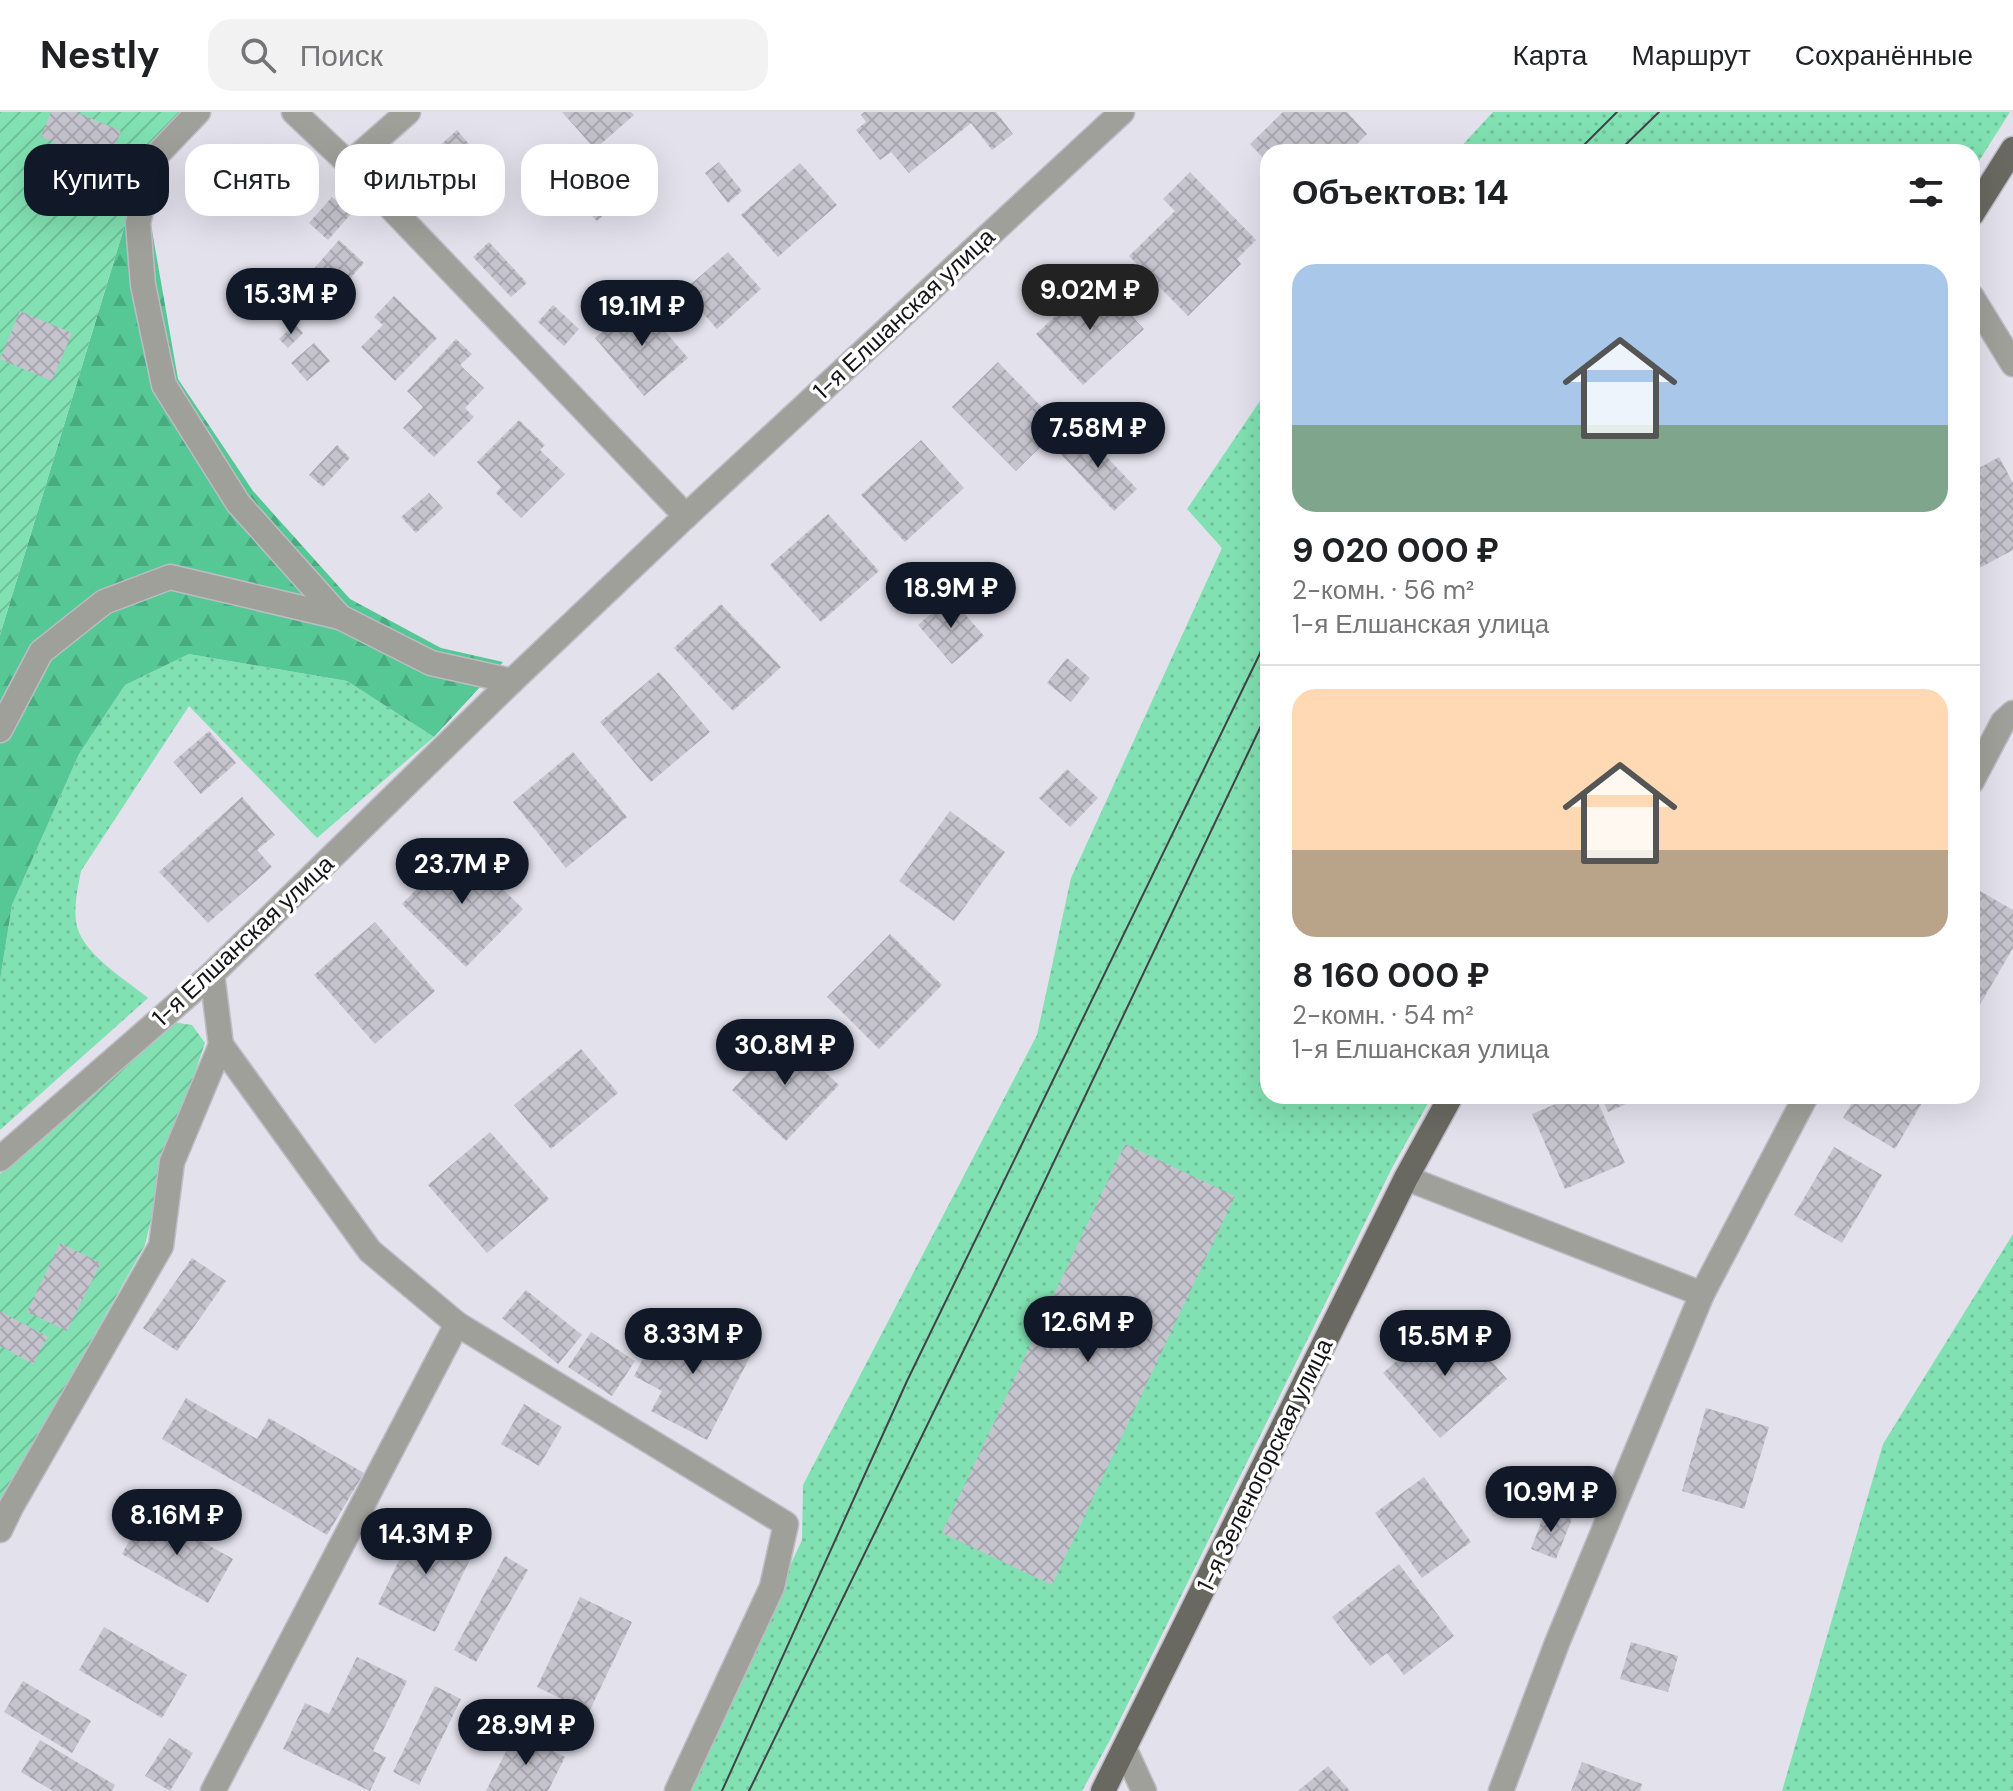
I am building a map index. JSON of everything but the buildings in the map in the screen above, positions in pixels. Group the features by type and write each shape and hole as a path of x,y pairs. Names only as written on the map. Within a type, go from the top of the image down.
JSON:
{"main road":[{"path":"1980,201 2013,149"},
{"name":"1-я Зеленогорская улица","path":"1103,1791 1406,1178 1447,1104"}],"street":[{"path":"198,112 154,158 138,223 143,285 164,385 238,503 340,617"},
{"path":"294,112 335,151"},
{"path":"372,144 408,112"},
{"name":"1-я Елшанская улица","path":"0,1159 212,974 686,516 1122,112"},
{"path":"399,216 686,516"},
{"path":"1980,310 2013,364"},
{"path":"0,730 41,652 104,602 170,577 340,617 431,663 512,681"},
{"path":"1980,766 2003,722 2013,713"},
{"path":"212,974 221,1045 370,1251 457,1324 786,1524 772,1587 677,1791"},
{"path":"0,1530 161,1246 172,1162 221,1045"},
{"path":"1501,1791 1557,1643 1702,1294 1802,1104"},
{"path":"1406,1178 1702,1294"},
{"path":"213,1791 457,1324"},
{"path":"1125,1750 1144,1791"}],"green space":[{"path":"0,112 183,112 157,144 24,144 24,216 128,216 0,635"},
{"path":"1493,112 2010,112 1980,159 1980,144 1463,144"},
{"path":"128,216 150,216 178,379 253,491 350,599 441,648 503,662 434,737 347,681 189,654 125,685 79,754 12,905 0,980 0,635"},
{"path":"1260,401 1260,1104 1428,1104 1392,1168 1082,1791 685,1791 802,1540 803,1485 1037,1035 1071,878 1222,548 1187,509"},
{"path":"189,654 347,681 434,737 317,838 189,706 81,871 77,896 76,921 85,943 104,964 148,998 0,1130 0,980 12,905 79,754 125,685"},
{"path":"172,1022 192,1025 205,1043 165,1162 145,1245 0,1503 0,1174"},
{"path":"2013,1234 2013,1791 1782,1791 1883,1444"}],"tram line":[{"path":"1585,144 1617,112"},
{"path":"1626,144 1659,112"},
{"path":"722,1791 907,1381 1260,653"},
{"path":"749,1791 994,1288 1260,728"}]}
